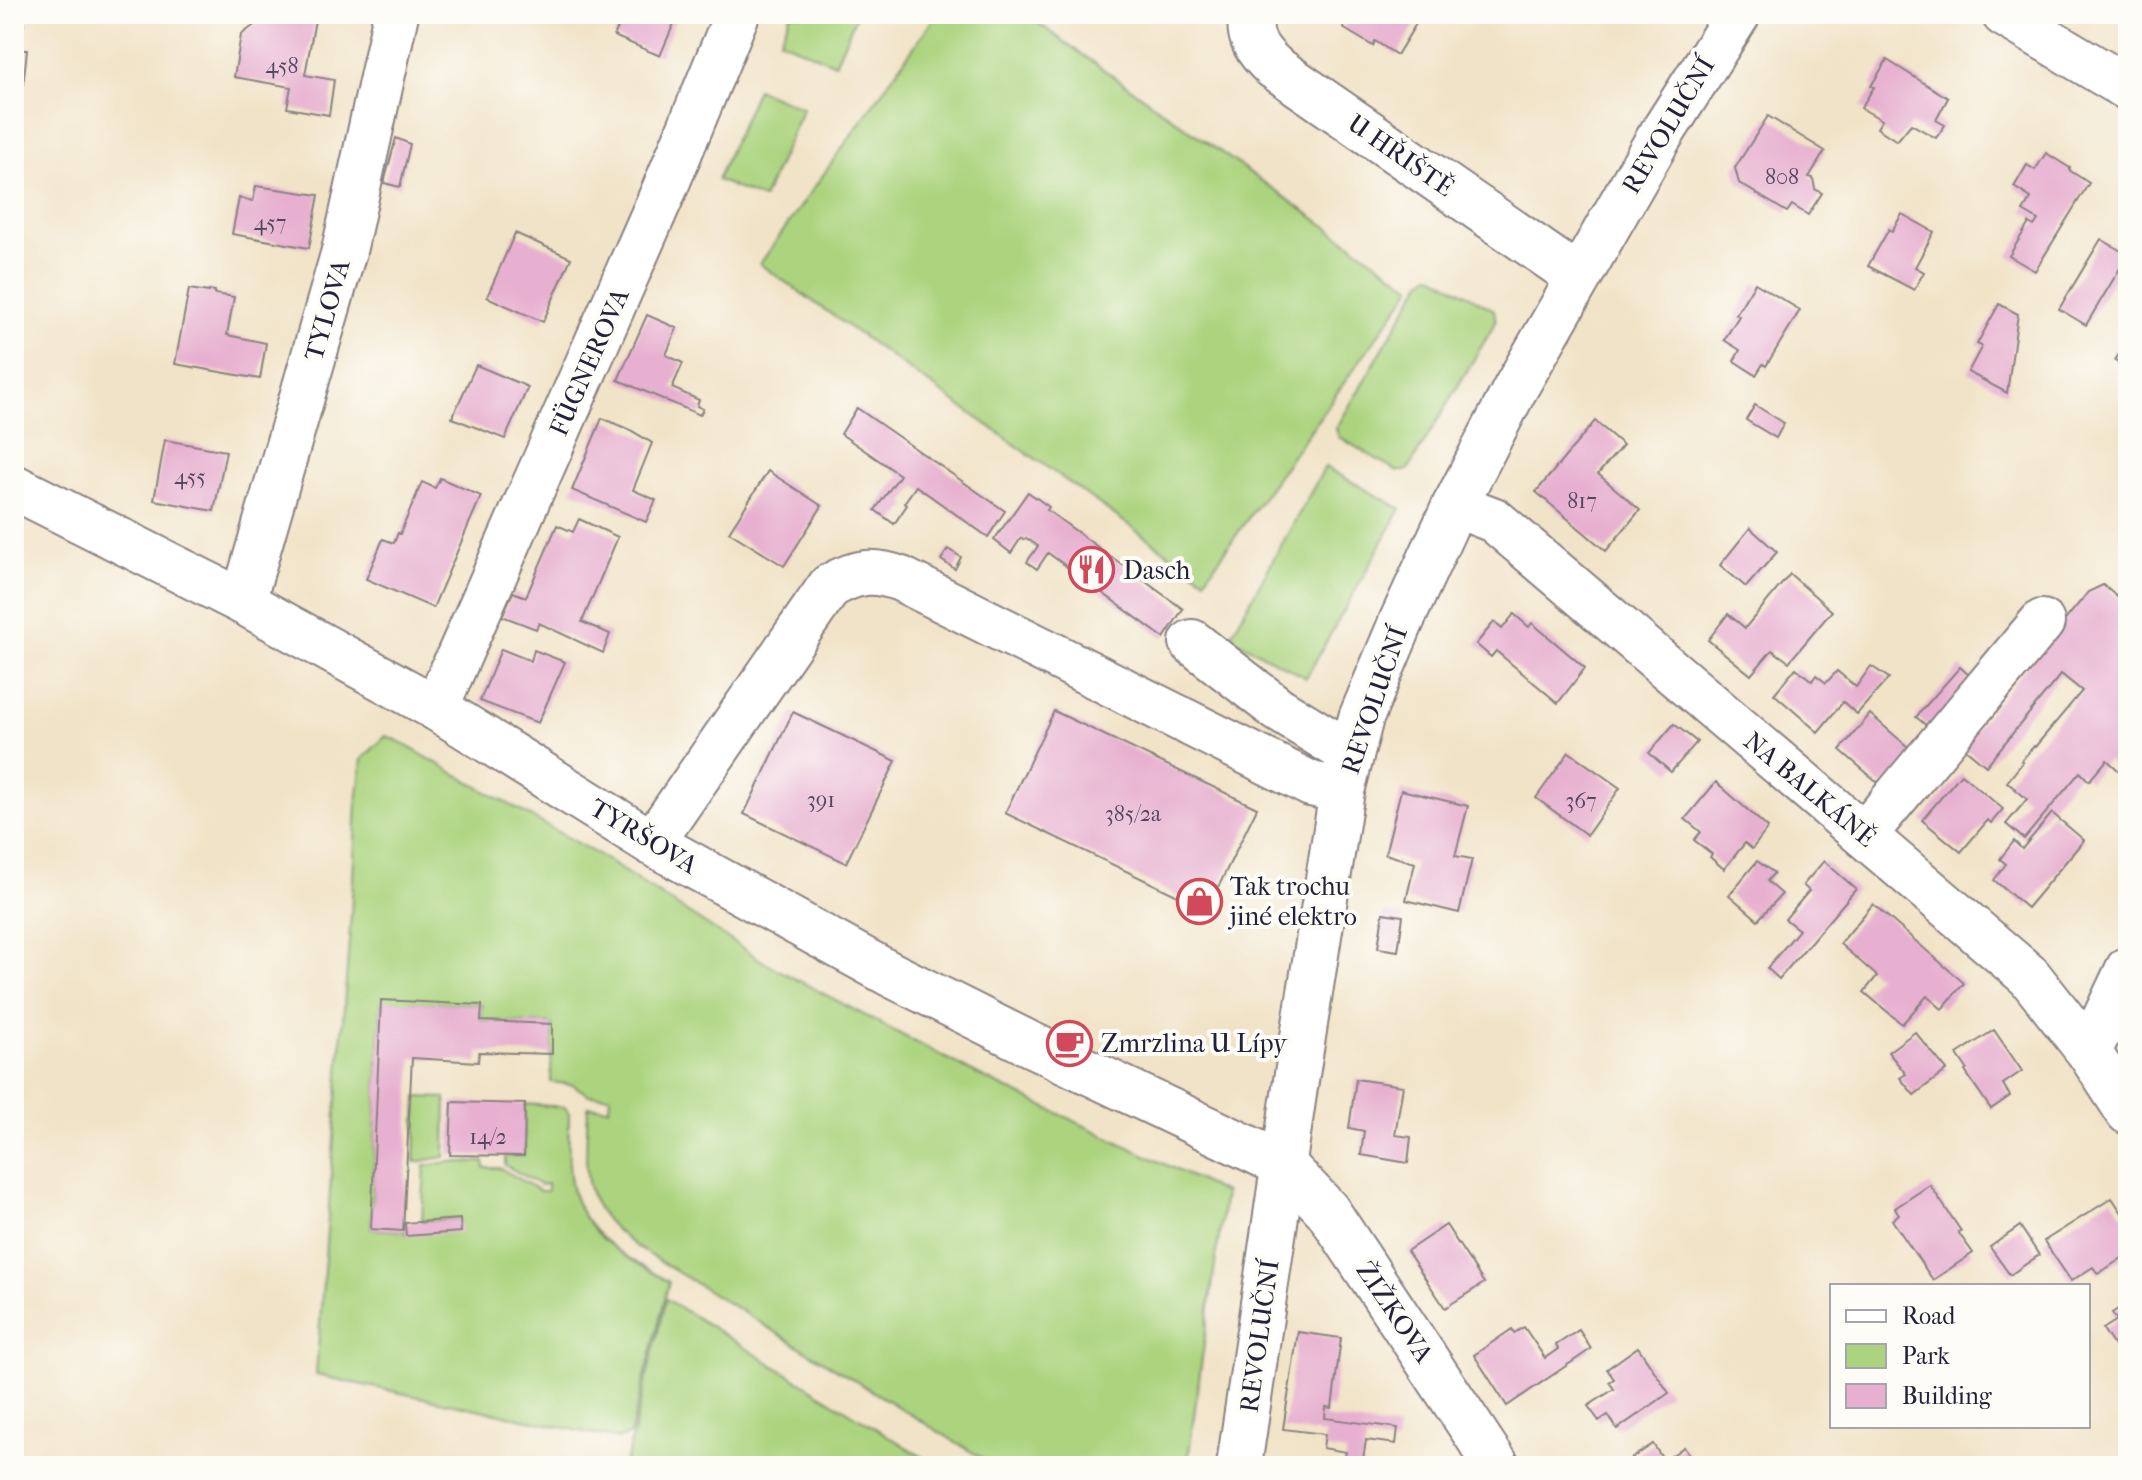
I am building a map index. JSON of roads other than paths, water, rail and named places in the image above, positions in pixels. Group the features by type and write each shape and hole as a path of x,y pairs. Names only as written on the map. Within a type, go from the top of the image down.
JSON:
{"street":[{"name":"TYLOVA","path":"243,602 344,251 396,14"},
{"name":"FÜGNEROVA","path":"436,708 665,188 737,14"},
{"name":"U HŘIŠTĚ","path":"1252,14 1254,45 1274,67 1578,277"},
{"name":"REVOLUČNÍ","path":"1239,1466 1347,772 1361,718 1455,505 1515,389 1657,141 1738,14"},
{"path":"2004,14 2128,88"},
{"name":"TYRŠOVA","path":"14,487 243,602 436,708 652,843 903,981 1284,1165"},
{"name":"NA BALKÁNĚ","path":"1455,505 1494,520 2029,976 2089,1052 2128,1112"},
{"path":"652,843 830,586 863,572 883,573 901,579 1311,784 1347,772 1278,709 1192,642"},
{"path":"1864,835 2042,622"},
{"path":"2089,1052 2124,987"},
{"name":"ŽIŽKOVA","path":"1284,1165 1327,1210 1497,1466"}],"place":[{"name":"Dasch","path":"1092,570"},
{"name":"Tak trochu jiné elektro","path":"1199,901"},
{"name":"Zmrzlina U Lípy","path":"1070,1043"}]}
